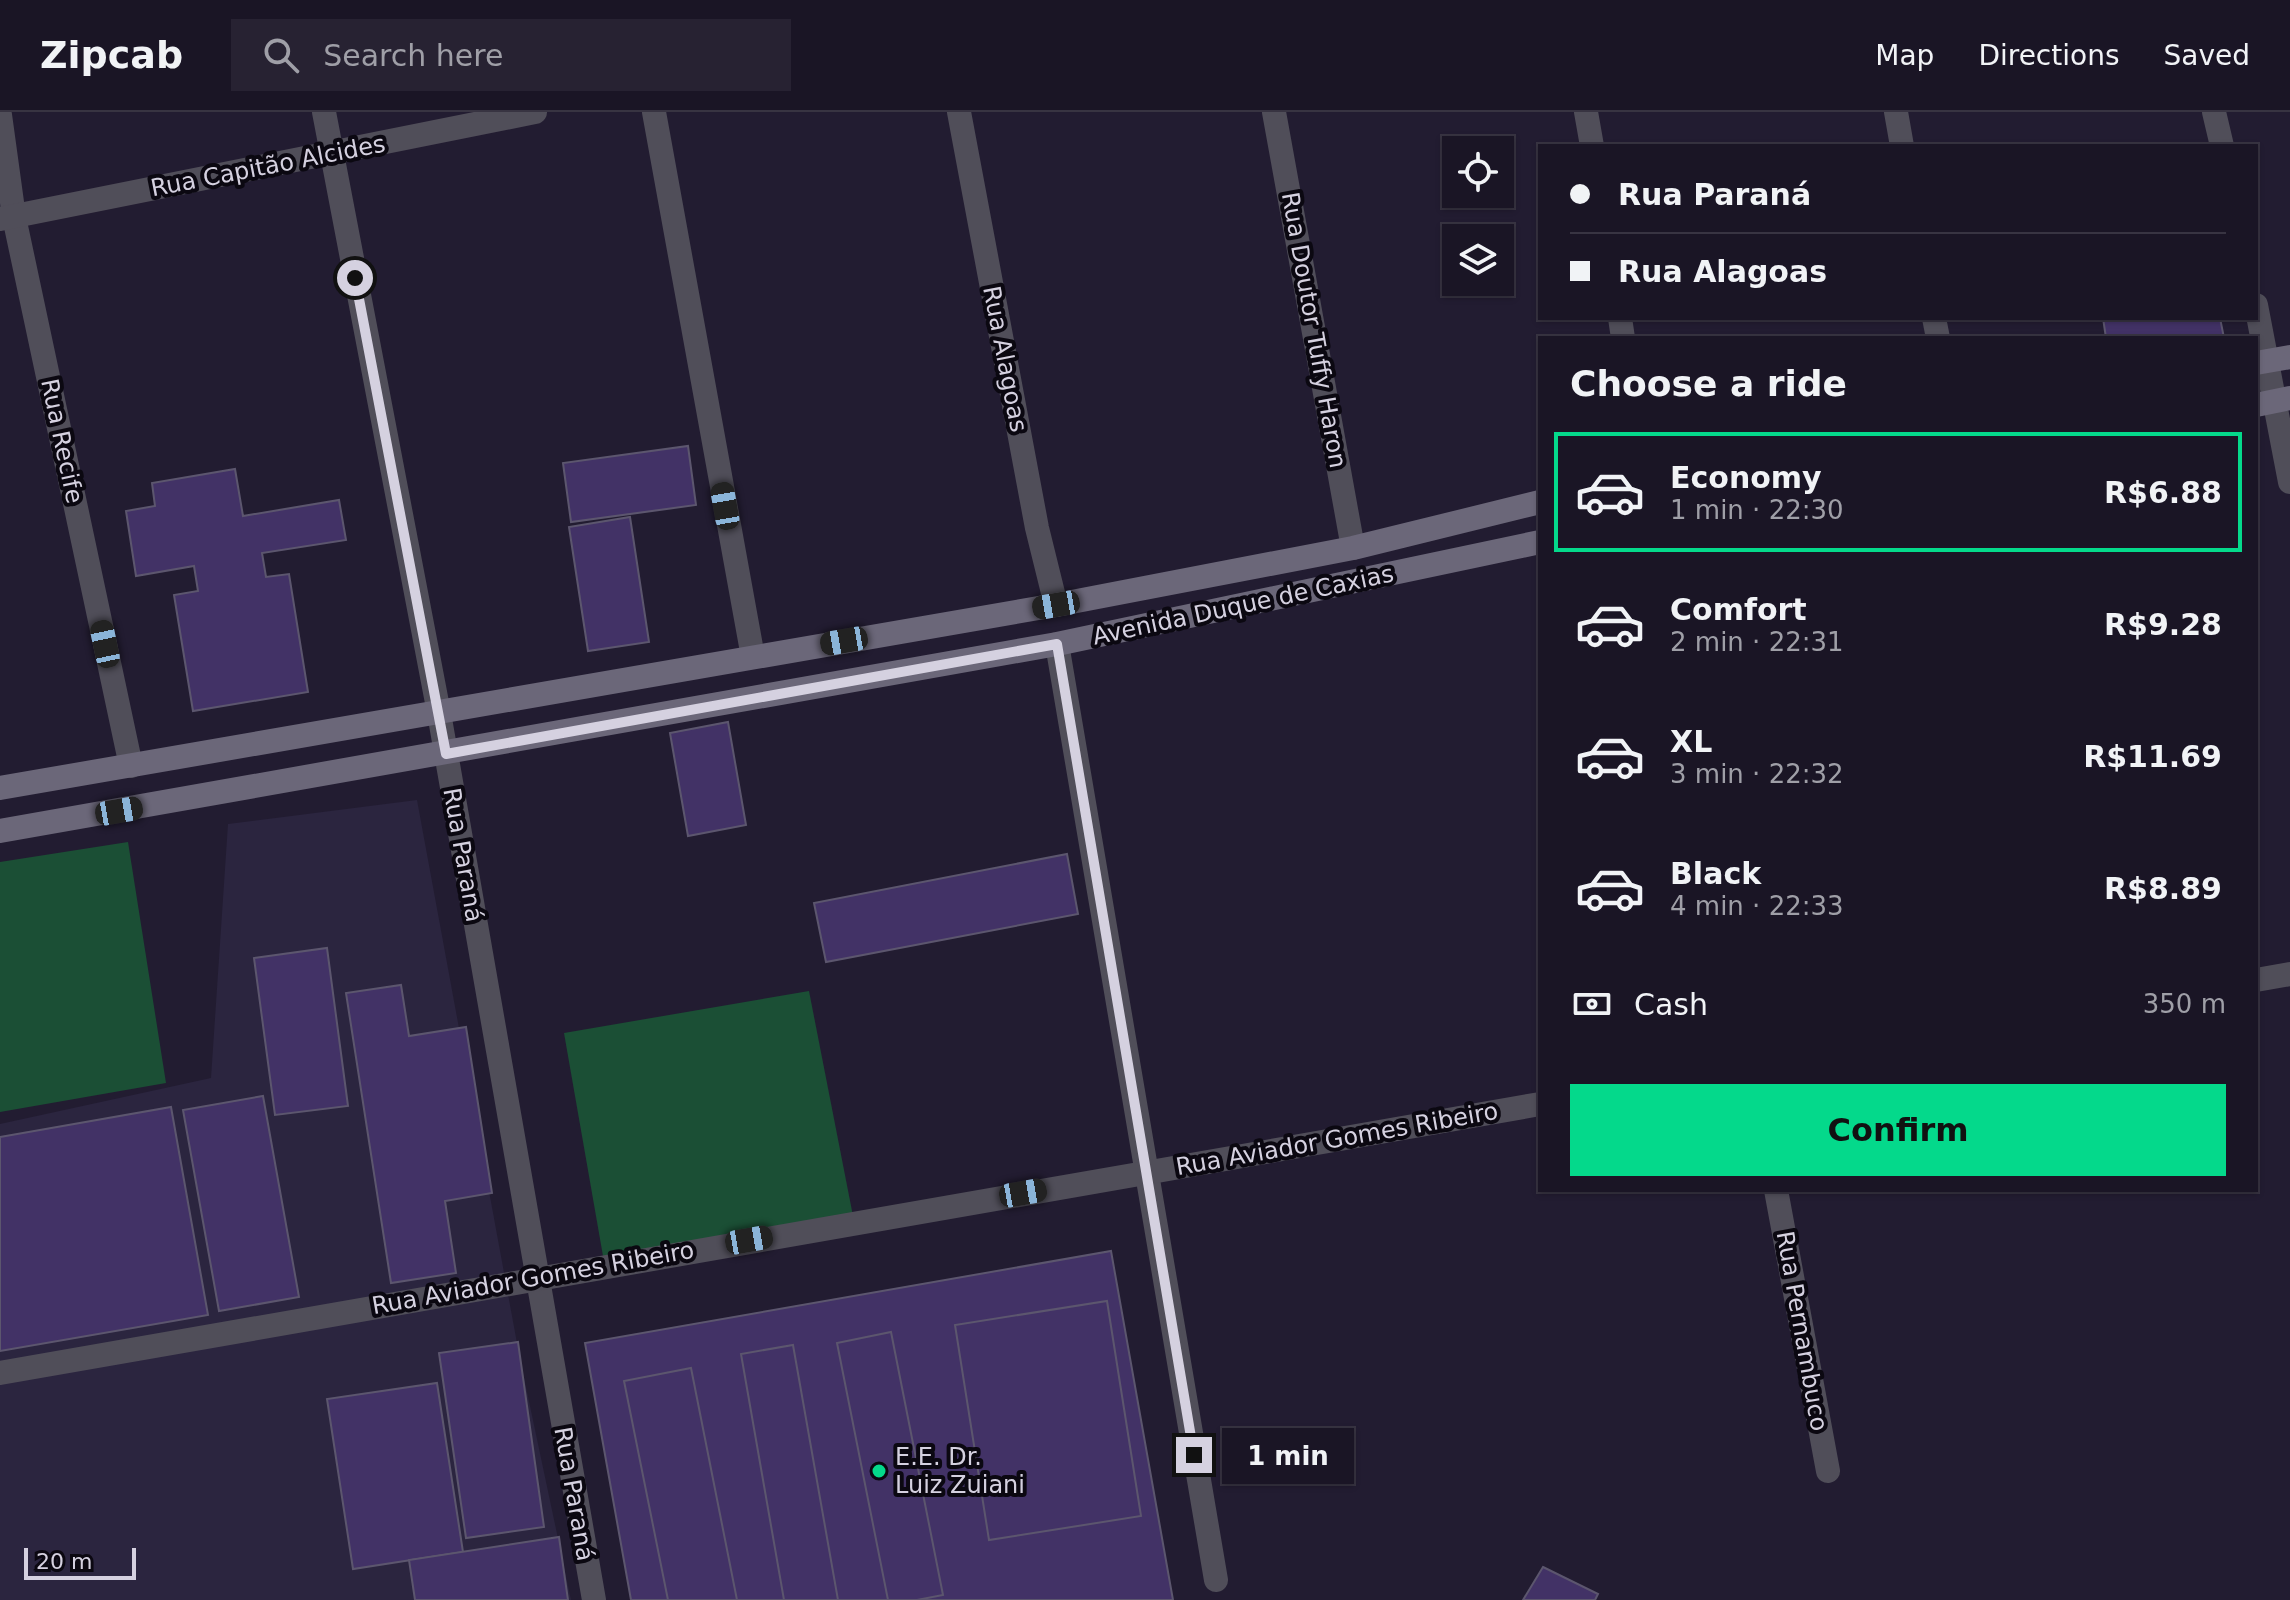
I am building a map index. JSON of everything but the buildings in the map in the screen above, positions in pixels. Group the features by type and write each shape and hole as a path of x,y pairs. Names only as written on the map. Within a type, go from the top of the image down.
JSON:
{"main road":[{"name":"Avenida Duque de Caxias","path":"0,788 1056,605 1353,548 1538,502"},
{"name":"Avenida Duque de Caxias","path":"0,831 1057,644 1538,542"}],"street":[{"name":"Rua Paraná","path":"324,112 439,713 535,1277 594,1600"},
{"name":"Rua Capitão Alcides","path":"7,218 535,112"},
{"path":"654,112 753,657"},
{"name":"Rua Alagoas","path":"959,112 1037,528 1056,605"},
{"name":"Rua Doutor Tuffy Haron","path":"1274,112 1353,548"},
{"path":"1586,112 1592,144"},
{"path":"1896,112 1902,144"},
{"path":"2214,112 2222,144"},
{"name":"Rua Recife","path":"0,115 7,218 131,766"},
{"path":"2258,312 2271,360 2274,401 2290,482"},
{"path":"1057,644 1216,1580"},
{"path":"2258,980 2290,974"},
{"name":"Rua Aviador Gomes Ribeiro","path":"0,1373 535,1277 1538,1104"},
{"name":"Rua Pernambuco","path":"1776,1192 1828,1471"}],"shaded area":[{"path":"417,800 519,1354 571,1600 0,1600 0,1124 211,1078 228,824"}],"green space":[{"path":"128,842 166,1083 0,1112 0,862"},
{"path":"809,991 853,1216 603,1256 564,1033"}],"place":[{"name":"E.E. Dr. Luiz Zuiani","path":"879,1471"}],"route":[{"path":"355,278 446,754 499,742 1057,644 1194,1455"}]}
